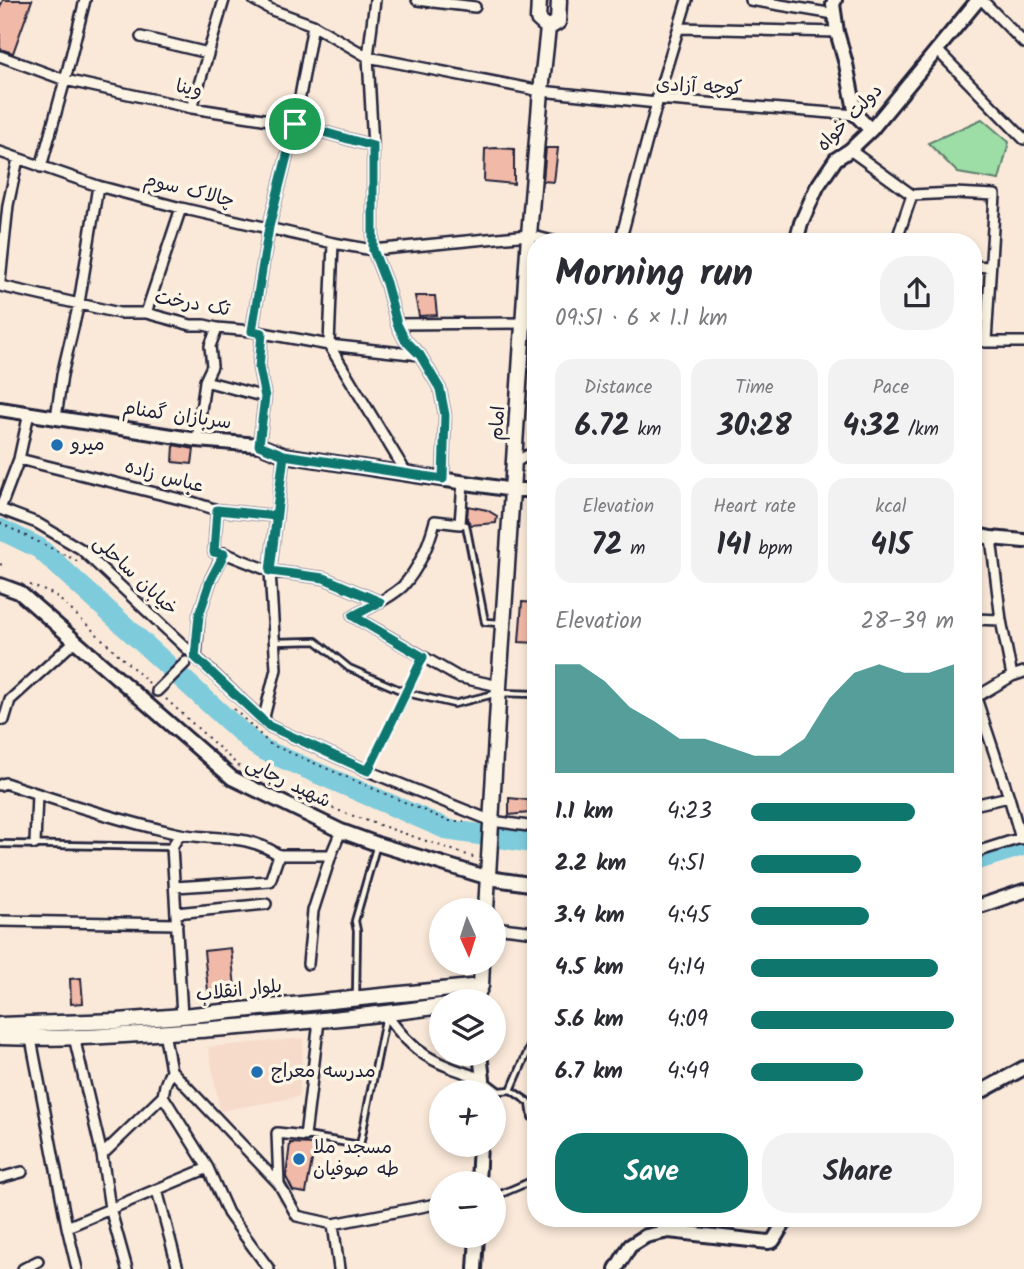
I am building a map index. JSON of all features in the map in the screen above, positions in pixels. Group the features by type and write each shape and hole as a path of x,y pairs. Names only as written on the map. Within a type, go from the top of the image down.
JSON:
{"main road":[{"path":"540,0 538,19 548,28 558,22 559,0"},
{"name":"امام","path":"529,233 548,28"},
{"name":"امام","path":"489,856 527,264"},
{"path":"487,898 489,856"},
{"path":"479,989 481,975"},
{"name":"بلوار انقلاب","path":"0,1025 182,1016 481,986"},
{"name":"بلوار انقلاب","path":"0,1037 31,1039 164,1032 319,1021 429,1008"}],"street":[{"path":"41,167 85,0"},
{"path":"192,108 224,0"},
{"name":"کوچه آزادی","path":"254,0 274,5 368,57 541,91 856,115"},
{"path":"375,0 368,57 373,146 373,250 386,283 397,324 405,340 420,355 440,389 445,415 443,479"},
{"path":"417,0 475,6"},
{"path":"622,233 687,0"},
{"path":"750,0 835,7 837,32 856,115 871,130"},
{"path":"980,0 1024,43"},
{"name":"دولت خواه","path":"798,233 817,187 836,159 871,130 936,49 980,0"},
{"path":"259,445 265,397 259,368 257,332 269,227 295,124 313,25"},
{"path":"678,28 837,32"},
{"path":"141,37 208,53"},
{"path":"936,49 1024,139"},
{"name":"وینا","path":"0,56 65,80 192,108 295,124 373,146"},
{"path":"850,150 912,195 995,195 986,342"},
{"name":"چالاک سوم","path":"0,152 98,186 181,208 373,250 527,235"},
{"path":"0,284 8,205 18,159"},
{"path":"56,418 62,375 79,303 98,186"},
{"path":"899,233 912,195"},
{"path":"146,313 181,208"},
{"path":"333,243 329,345 407,474"},
{"path":"982,267 990,267"},
{"name":"تک درخت","path":"0,284 119,313 146,313 191,325 420,355"},
{"path":"397,324 523,323"},
{"path":"197,440 205,381 212,366 210,346 217,328"},
{"path":"982,341 1024,342"},
{"path":"205,381 265,397"},
{"name":"سربازان گمنام","path":"0,409 197,440 259,445 284,455 527,490"},
{"path":"0,509 19,459 29,414"},
{"path":"263,720 276,669 270,571 284,455"},
{"path":"514,462 527,456"},
{"name":"عباس زاده","path":"19,459 217,510 214,552 224,554"},
{"path":"463,482 460,524 435,521 420,561 402,587 353,616 458,677 499,689"},
{"name":"خیابان ساحلی","path":"0,509 37,523 81,549 269,726 368,771 492,821 527,826"},
{"path":"217,510 276,516"},
{"path":"982,536 1024,541"},
{"path":"991,538 1001,620 1012,676"},
{"path":"195,657 199,615 211,579 224,554 270,571 324,578 380,602"},
{"name":"شهید رجایی","path":"0,586 19,592 232,778 341,831 377,844 489,878 527,884"},
{"path":"982,619 1001,620"},
{"path":"0,719 4,720 10,700 75,641"},
{"path":"157,691 186,662"},
{"path":"982,695 1012,676 1024,672"},
{"path":"982,719 1022,838 982,850"},
{"path":"0,785 5,783 115,818 180,834 234,838 264,845 279,855 331,855"},
{"path":"35,844 37,794"},
{"path":"982,803 1009,797"},
{"path":"308,964 313,911 341,831"},
{"path":"180,834 173,848 182,1016"},
{"path":"175,887 270,881 279,855"},
{"path":"982,905 1024,891"},
{"path":"176,913 266,904"},
{"path":"0,921 177,924"},
{"path":"506,928 527,931"},
{"path":"386,1014 400,1036 426,1058 470,1080"},
{"path":"279,1184 277,1133 305,1136 319,1021"},
{"path":"164,1032 172,1070 279,1184 297,1216 333,1224 429,1205"},
{"path":"74,1037 102,1155 110,1208 127,1269"},
{"path":"31,1039 77,1269"},
{"path":"982,1091 1024,1068"},
{"path":"102,1155 163,1096 172,1070"},
{"path":"163,1096 208,1168 228,1213 269,1269"},
{"path":"67,1227 208,1168"},
{"path":"0,1178 22,1172"},
{"path":"157,1190 177,1269"},
{"path":"333,1224 340,1269"},
{"path":"616,1269 630,1246 646,1236 669,1231 768,1242 773,1241 781,1227"},
{"path":"475,1269 476,1248"},
{"path":"23,1269 38,1261"}],"lane":[{"path":"460,524 466,525 485,622 503,624"},
{"path":"275,642 316,641 349,668 407,693 454,704 499,689 527,693"},
{"path":"368,771 423,657"},
{"path":"0,844 173,848"},
{"path":"356,998 355,921 377,844"},
{"path":"305,1136 360,1145 386,1014"},
{"path":"511,1090 527,1056"},
{"path":"506,1090 511,1090 527,1101"},
{"path":"506,1192 527,1183"}],"path":[{"path":"0,523 82,564"},
{"path":"22,582 55,595 242,769"},
{"path":"288,792 362,820 489,856"}],"shaded area":[{"name":"مدرسه معراج","path":"304,1038 299,1097 220,1111 208,1047"}],"green space":[{"path":"982,119 1009,142 999,180 958,173 928,143"}],"building":[{"path":"3,0 32,0 13,53 0,49 0,7"},
{"path":"546,148 558,148 554,182 543,181"},
{"path":"485,149 514,149 514,184 484,181"},
{"path":"415,296 435,296 437,315 419,316"},
{"path":"174,445 194,449 192,464 173,462"},
{"path":"468,506 487,510 497,516 496,523 471,525 467,519"},
{"path":"522,602 527,602 527,642 519,642"},
{"path":"509,798 527,800 527,813 509,815"},
{"path":"231,948 235,988 208,991 204,951"},
{"path":"81,978 83,1003 71,1004 70,979"},
{"name":"مسجد ملا طه صوفیان","path":"290,1143 315,1144 306,1193 293,1191 286,1177"}],"waterway":[{"path":"0,529 39,548 262,749 449,830 527,842"},
{"path":"982,858 1024,845"}],"place":[{"name":"میرو","path":"57,445"},
{"name":"مدرسه معراج","path":"257,1072"},
{"name":"مسجد ملا طه صوفیان","path":"299,1159"}],"route":[{"path":"295,124 269,227 252,331 262,333 259,368 265,397 259,445 284,455 270,571 324,578 380,602 353,616 423,657 368,771 269,726 195,657 199,615 211,579 224,554 214,552 217,510 276,516 284,455 443,479 445,415 440,389 420,355 405,340 397,324 386,283 373,250 373,146 295,124"}]}
